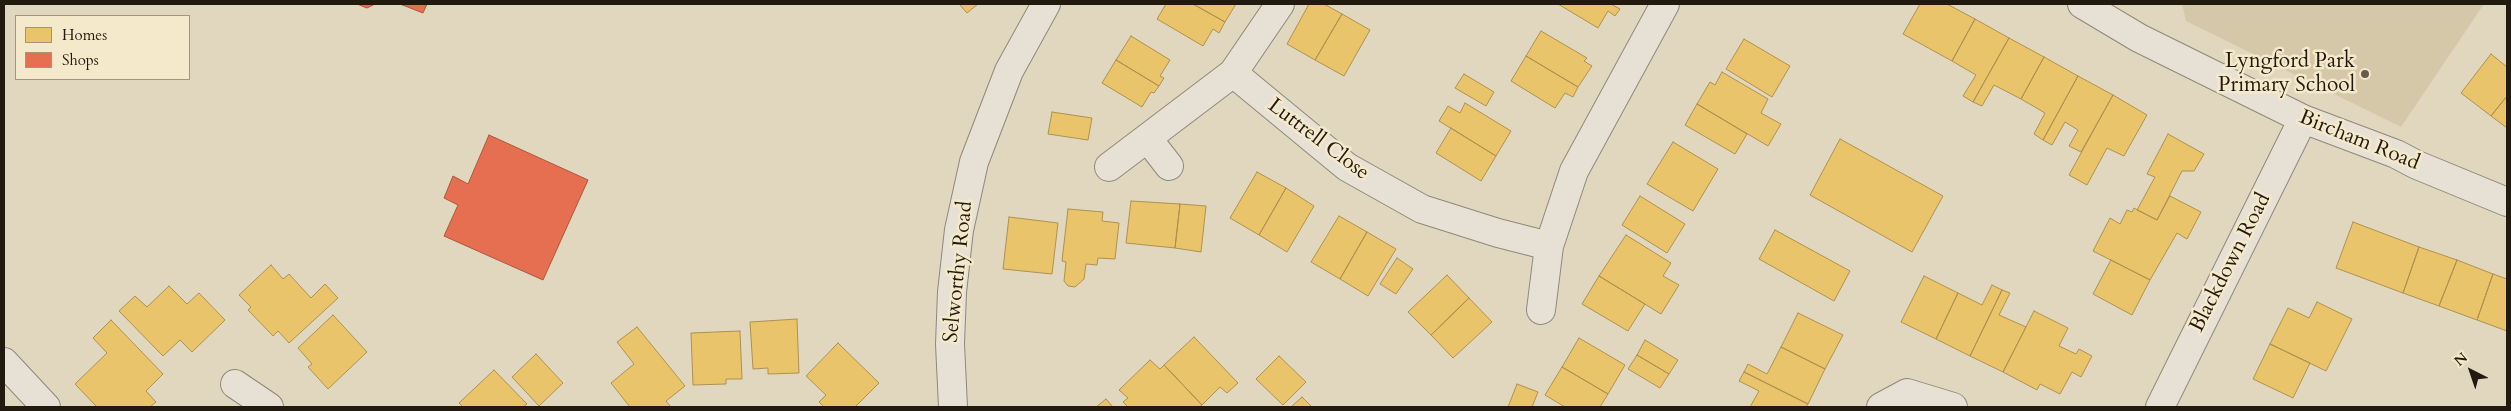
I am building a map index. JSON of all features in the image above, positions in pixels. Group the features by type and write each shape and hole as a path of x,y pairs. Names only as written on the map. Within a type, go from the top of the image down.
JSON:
{"street":[{"name":"Selworthy Road","path":"953,407 950,344 952,292 959,230 974,162 1009,72 1046,4"},
{"path":"1109,168 1233,73 1280,4"},
{"path":"1541,310 1549,246 1574,171 1665,4"},
{"name":"Bircham Road","path":"2082,4 2139,38 2303,119 2396,154 2417,165 2507,202"},
{"name":"Luttrell Close","path":"1233,73 1347,167 1422,210 1549,246"},
{"name":"Blackdown Road","path":"2160,407 2303,119"},
{"path":"1148,139 1169,166"},
{"path":"4,362 46,407"},
{"path":"236,384 269,407"},
{"path":"1881,407 1906,393 1953,407"}],"shaded area":[{"name":"Lyngford Park Primary School","path":"2182,4 2484,4 2401,127 2186,21"}],"building: Homes":[{"path":"959,4 978,4 967,13"},
{"path":"1166,4 1193,4 1225,22 1219,33 1213,29 1203,46 1157,19"},
{"path":"1193,4 1236,4 1225,22"},
{"path":"1309,4 1324,4 1342,14 1315,60 1287,44"},
{"path":"1558,4 1611,4 1620,9 1615,16 1608,11 1598,28"},
{"path":"1920,4 1947,4 1975,19 1952,61 1903,34"},
{"path":"1342,14 1370,30 1344,76 1315,60"},
{"path":"1975,19 2009,38 1973,102 1963,96 1976,75 1952,61"},
{"path":"1541,31 1587,58 1584,61 1592,66 1578,87 1526,56"},
{"path":"1131,36 1170,60 1160,76 1164,78 1159,86 1116,60"},
{"path":"2009,38 2044,57 2021,99 1994,85 1982,106 1973,102"},
{"path":"1744,39 1790,66 1772,97 1726,69"},
{"path":"2491,54 2507,67 2507,96 2491,116 2461,93"},
{"path":"1526,56 1578,87 1573,97 1565,93 1555,108 1511,81"},
{"path":"2044,57 2078,76 2043,140 2034,134 2045,113 2021,99"},
{"path":"1116,60 1159,86 1154,93 1151,92 1142,107 1102,83"},
{"path":"1722,72 1768,99 1761,113 1781,124 1768,146 1697,104 1710,82 1715,85"},
{"path":"1464,74 1494,92 1486,106 1455,88"},
{"path":"2078,76 2113,95 2081,152 2069,146 2078,130 2065,122 2052,145 2043,140"},
{"path":"2113,95 2147,115 2124,156 2107,148 2087,185 2069,175"},
{"path":"2507,96 2507,128 2491,116"},
{"path":"1465,103 1511,131 1496,156 1439,121 1448,106 1460,113"},
{"path":"1697,104 1747,134 1735,154 1685,125"},
{"path":"1052,112 1092,118 1088,140 1048,134"},
{"path":"1451,128 1496,156 1481,181 1436,153"},
{"path":"2168,134 2204,154 2194,171 2182,171 2157,220 2137,210 2155,177 2147,174"},
{"path":"1840,139 1943,196 1912,252 1810,195"},
{"path":"1673,142 1718,169 1693,211 1647,184"},
{"path":"1257,172 1286,188 1259,235 1230,218"},
{"path":"1286,188 1314,206 1287,252 1259,235"},
{"path":"1640,196 1685,224 1667,253 1622,225"},
{"path":"2170,196 2201,212 2187,239 2177,233 2150,280 2093,251 2110,218 2120,224 2127,210 2132,212 2134,208 2157,220"},
{"path":"1131,201 1180,204 1175,248 1126,243"},
{"path":"1180,204 1206,206 1201,252 1175,248"},
{"path":"1068,209 1103,212 1102,221 1119,223 1115,259 1098,258 1097,265 1086,264 1084,279 1075,287 1068,286 1064,281 1066,262 1062,261"},
{"path":"1339,216 1367,232 1340,279 1311,262"},
{"path":"1009,217 1058,223 1052,274 1003,269"},
{"path":"2353,222 2419,247 2403,293 2336,268"},
{"path":"1775,230 1850,271 1834,301 1759,259"},
{"path":"1367,232 1396,249 1368,296 1340,279"},
{"path":"1626,235 1671,263 1663,276 1679,285 1661,314 1599,276"},
{"path":"2419,247 2457,260 2439,306 2403,293"},
{"path":"1397,258 1413,269 1396,294 1380,284"},
{"path":"2111,260 2150,280 2132,315 2093,294"},
{"path":"2457,260 2493,274 2477,320 2439,306"},
{"path":"271,265 283,279 289,274 311,298 325,284 338,298 289,343 278,331 273,336 248,310 251,307 239,295"},
{"path":"2493,274 2507,279 2507,331 2477,320"},
{"path":"1447,275 1469,298 1431,335 1408,312"},
{"path":"1599,276 1645,304 1628,331 1582,304"},
{"path":"1924,276 1958,293 1936,339 1901,322"},
{"path":"1992,285 2002,290 1970,356 1936,339 1958,293 1982,305"},
{"path":"169,286 187,304 199,293 225,320 192,352 180,340 163,356 119,311 135,296 147,307"},
{"path":"2002,290 2010,293 1999,315 2026,327 2003,372 1970,356"},
{"path":"1469,298 1492,322 1453,358 1431,335"},
{"path":"2317,302 2352,319 2326,371 2270,344 2288,308 2309,318"},
{"path":"2034,311 2068,328 2059,346 2076,354 2079,349 2092,356 2081,377 2072,372 2060,394 2040,384 2037,390 2003,372"},
{"path":"1798,313 1843,335 1825,369 1781,347"},
{"path":"333,315 367,352 328,389 308,367 312,364 298,348"},
{"path":"797,319 799,373 768,374 768,368 753,369 750,322"},
{"path":"111,320 163,374 146,391 156,402 150,407 97,407 75,384 107,353 93,338"},
{"path":"637,327 685,386 666,401 671,407 630,407 611,383 634,364 617,342"},
{"path":"740,331 742,379 726,379 726,384 693,385 691,333"},
{"path":"1194,337 1238,383 1227,393 1220,387 1202,405 1164,365"},
{"path":"1579,338 1625,365 1608,394 1562,367"},
{"path":"1645,340 1678,360 1669,374 1637,355"},
{"path":"838,343 879,383 855,407 824,407 819,402 826,395 806,376"},
{"path":"2270,344 2310,363 2293,398 2253,379"},
{"path":"1781,347 1825,369 1808,404 1744,372 1748,364 1767,374"},
{"path":"536,354 563,383 539,406 512,377"},
{"path":"1637,355 1669,374 1660,388 1628,369"},
{"path":"1279,356 1306,382 1283,405 1256,379"},
{"path":"1150,360 1160,369 1164,365 1202,405 1199,407 1128,407 1123,402 1128,398 1119,390"},
{"path":"1562,367 1608,394 1600,407 1565,407 1545,395"},
{"path":"494,370 527,404 523,407 463,407 459,403"},
{"path":"1744,372 1808,404 1806,407 1750,407 1759,391 1739,381"},
{"path":"1517,384 1538,392 1532,407 1508,407"},
{"path":"1302,397 1312,407 1291,407"},
{"path":"1106,399 1113,407 1096,407"}],"building: Shops":[{"path":"357,4 375,4 367,8"},
{"path":"400,4 427,4 423,13"},
{"path":"489,135 588,180 543,280 444,236 458,205 444,198 453,176 468,184"}],"place":[{"name":"Lyngford Park Primary School","path":"2365,74"}]}
